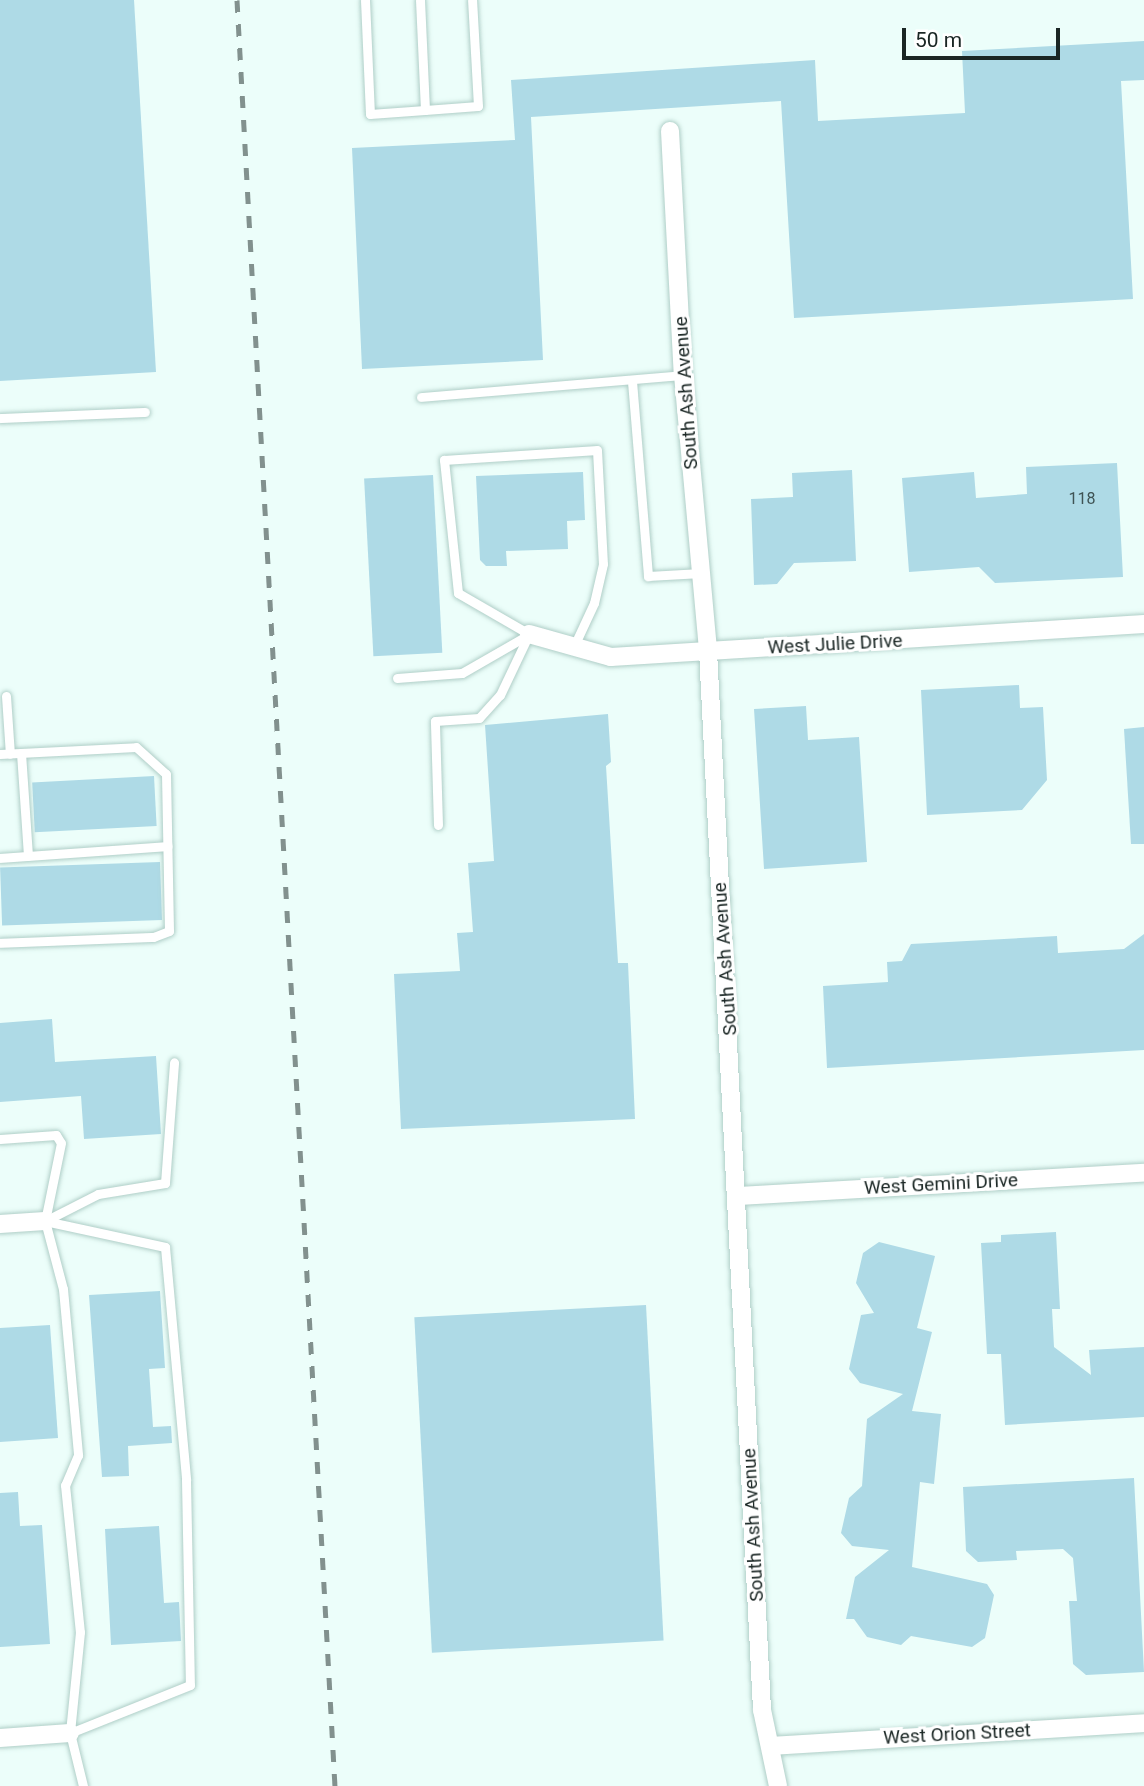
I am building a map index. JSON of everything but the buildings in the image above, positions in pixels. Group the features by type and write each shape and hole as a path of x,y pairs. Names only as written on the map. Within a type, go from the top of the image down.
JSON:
{"street":[{"name":"South Ash Avenue","path":"670,131 683,375 708,652 739,1196 762,1710 778,1786"},
{"name":"West Julie Drive","path":"529,634 611,657 1144,624"},
{"name":"West Gemini Drive","path":"739,1196 1144,1172"},
{"path":"0,1224 45,1221"},
{"name":"West Orion Street","path":"771,1746 1144,1723"},
{"path":"0,1738 70,1733"}],"lane":[{"path":"365,0 370,114 478,106 472,0"},
{"path":"420,0 425,110"},
{"path":"421,397 683,375"},
{"path":"632,381 648,576 701,573"},
{"path":"0,418 145,412"},
{"path":"529,634 458,593 444,460 597,450 603,564 594,603 574,646"},
{"path":"397,678 462,673 529,634"},
{"path":"438,825 435,721 479,718 500,695 529,634"},
{"path":"0,943 153,937 169,931 166,774 136,747 5,754 6,696"},
{"path":"21,753 28,856"},
{"path":"0,858 167,846"},
{"path":"45,1221 98,1194 165,1183 174,1062"},
{"path":"0,1139 56,1135 61,1143 45,1221 63,1289 78,1455 65,1485 80,1632 70,1733 83,1786"},
{"path":"45,1221 165,1247 186,1479 190,1685 70,1733"}],"railway":[{"path":"237,0 335,1786"}]}
